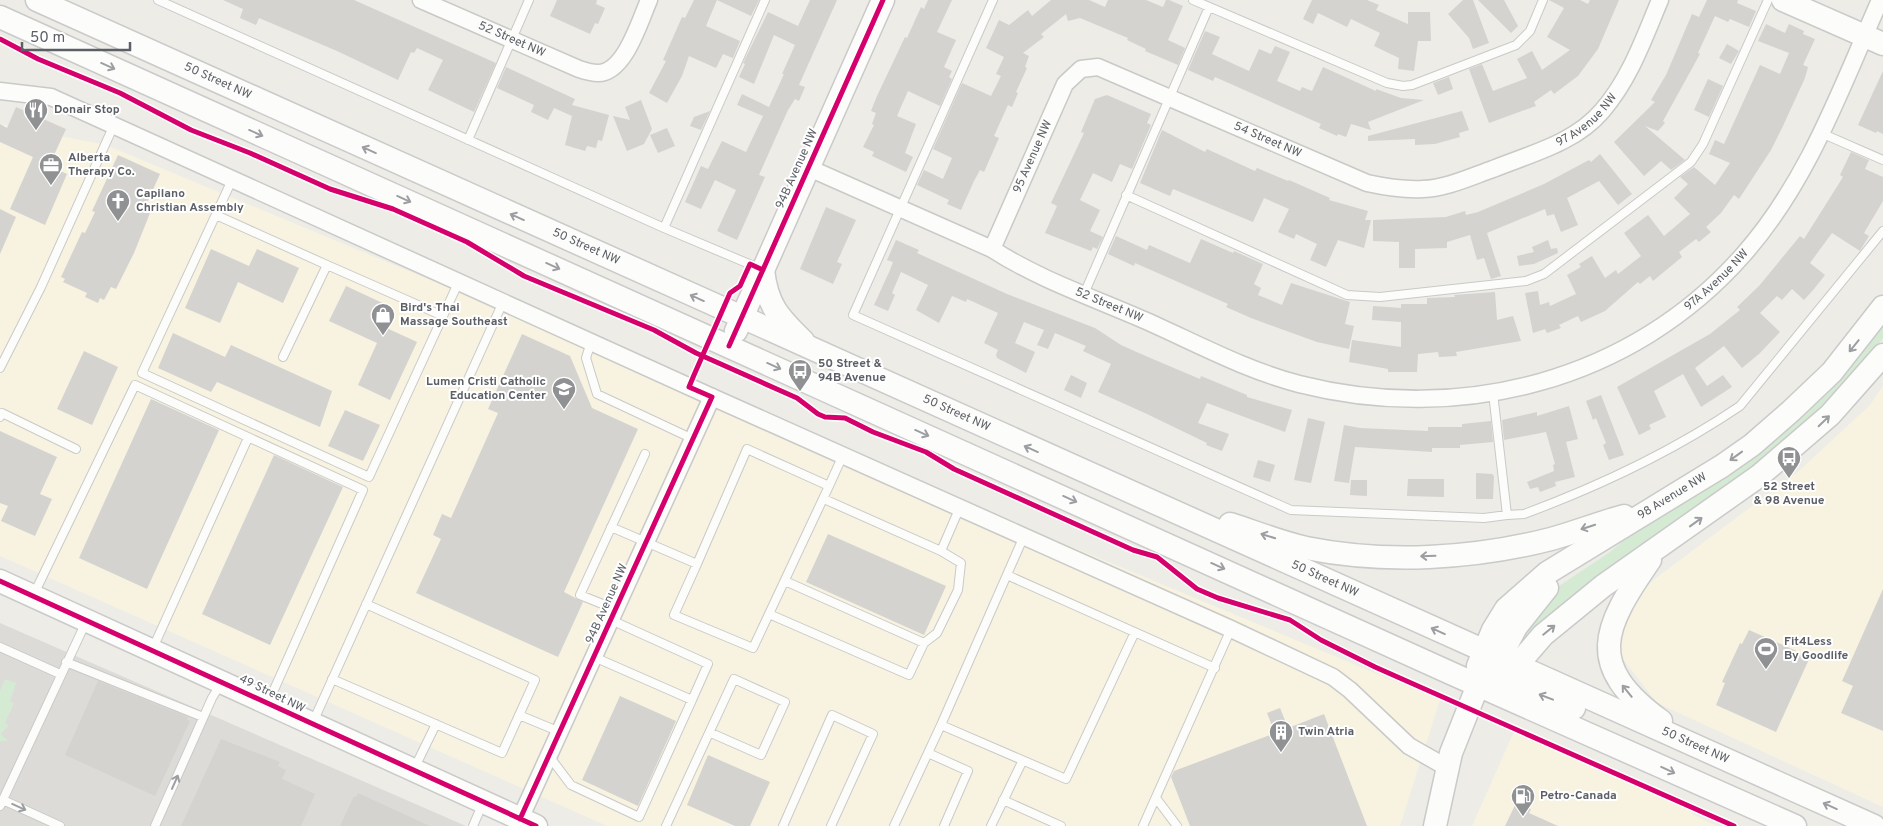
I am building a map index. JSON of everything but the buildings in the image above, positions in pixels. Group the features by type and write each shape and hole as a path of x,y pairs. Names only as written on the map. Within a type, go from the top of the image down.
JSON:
{"main road":[{"name":"50 Street NW","path":"37,0 1108,483 1491,670 1692,744 1874,826"},
{"name":"94B Avenue NW","path":"729,346 883,0"},
{"path":"1783,0 1874,40"},
{"path":"0,17 1301,604 1356,616 1491,670 1516,686 1603,719 1692,744"},
{"path":"763,270 770,304 782,320 815,352"},
{"name":"98 Avenue NW","path":"1436,826 1446,767 1491,670 1506,609 1547,573 1722,466 1791,411 1832,372 1883,306"},
{"name":"98 Avenue NW","path":"1491,670 1542,635 1603,586 1657,550 1759,476 1807,437 1853,392 1883,355"},
{"path":"1108,483 1305,548 1383,558 1454,555 1510,547 1551,539 1651,508"},
{"path":"1657,550 1618,609 1610,630 1608,651 1614,672 1627,692 1645,710 1692,744"},
{"name":"49 Street NW","path":"0,581 223,681 312,724 528,822"},
{"name":"50 Street NW","path":"1491,670 1518,703 1795,826"}],"street":[{"name":"52 Street NW","path":"421,0 579,69 598,74 614,67 626,51 649,0"},
{"name":"97 Avenue NW","path":"1459,182 1564,140 1589,123 1616,94 1660,0"},
{"name":"97A Avenue NW","path":"1421,400 1493,393 1541,382 1603,359 1651,333 1680,313 1720,279 1766,227 1797,181 1821,133 1874,40 1880,0"},
{"name":"54 Street NW","path":"1082,69 1098,67 1367,183 1405,189 1424,189 1459,182"},
{"name":"95 Avenue NW","path":"992,249 1066,84 1082,69"},
{"path":"0,91 51,97 712,397 1231,629 1333,677 1350,690 1409,746 1446,767"},
{"name":"52 Street NW","path":"809,168 992,249 1006,258 1084,294 1250,367 1297,383 1346,394 1421,400"},
{"name":"94B Avenue NW","path":"528,822 549,756 712,397"}],"lane":[{"path":"158,0 664,228 763,270"},
{"path":"468,140 530,0"},
{"path":"664,228 765,0"},
{"path":"994,0 853,315 1291,510 1484,518 1524,514 1654,456 1712,425 1740,406 1883,231"},
{"path":"1193,0 1387,83 1403,86 1421,82 1516,45 1530,31 1544,0"},
{"path":"1126,195 1347,295 1380,297 1526,281 1544,274 1691,162 1703,144 1768,0"},
{"path":"1084,294 1209,7"},
{"path":"0,368 41,287 114,127"},
{"path":"1821,133 1883,160"},
{"path":"232,180 142,373 360,473 369,477 459,281"},
{"path":"216,215 443,316"},
{"path":"283,356 327,264"},
{"path":"312,724 504,301"},
{"path":"592,342 586,358 597,394 693,439"},
{"path":"33,596 135,386 363,490 268,703"},
{"path":"1493,393 1507,515"},
{"path":"0,417 2,414 76,449"},
{"path":"152,649 248,438"},
{"path":"830,486 747,449 674,615 753,648 830,486 843,455"},
{"path":"549,756 571,786 640,817 708,664 613,615 580,594 645,454"},
{"path":"769,614 909,675 924,643 937,633 958,590 962,563 941,551 824,498"},
{"path":"941,551 960,507"},
{"path":"611,527 697,564"},
{"path":"894,826 941,725 1024,536"},
{"path":"1006,575 1215,668"},
{"path":"785,581 924,643"},
{"path":"332,679 502,753 535,680 366,604"},
{"path":"60,826 1,803 87,619"},
{"path":"1143,826 1231,629"},
{"path":"941,725 1022,762 1066,779 1134,632"},
{"path":"0,648 60,674"},
{"path":"594,657 692,700"},
{"path":"66,662 204,717"},
{"path":"666,826 711,733 734,679 785,702 761,755 711,733"},
{"path":"155,826 204,717 223,681"},
{"path":"519,715 560,732"},
{"path":"783,826 832,715 873,734 831,826"},
{"path":"414,770 436,724"},
{"path":"928,754 968,771 944,826"},
{"path":"991,826 1022,762"},
{"path":"1156,798 1177,826"},
{"path":"1003,800 1061,826"},
{"path":"473,826 484,802"}],"shaded area":[{"path":"0,124 106,145 1440,700 1400,826 607,826 0,556"},
{"path":"1883,386 1883,807 1657,703 1619,654 1623,620 1634,600 1652,581 1800,470 1870,405"},
{"path":"0,623 466,826 0,826"},
{"path":"1516,727 1672,795 1694,815 1717,826 1472,826"}],"green space":[{"path":"1883,321 1883,338 1850,381 1802,426 1744,473 1564,604 1518,644 1550,592 1610,552"},
{"path":"5,679 16,683 10,701 14,703 5,723 9,725 1,734 8,741 0,741 0,691"}],"cycle path":[{"path":"729,346 883,0"},
{"path":"0,39 38,59 120,93 191,130 250,153 330,189 393,209 467,242 524,276 654,330 696,353 797,398 818,414 825,417 845,418 873,432 926,452 954,469 1133,550 1157,557 1197,589 1218,598 1290,620 1321,640 1375,667 1734,826"},
{"path":"520,819 712,397 689,387 730,293 740,286 750,264 763,270"},
{"path":"0,581 536,826"}],"place":[{"name":"Donair Stop","path":"36,131"},
{"name":"Alberta Therapy Co.","path":"51,186"},
{"name":"Capilano Christian Assembly","path":"118,222"},
{"name":"Bird's Thai Massage Southeast","path":"383,336"},
{"name":"50 Street & 94B Avenue","path":"800,392"},
{"name":"Lumen Cristi Catholic Education Center","path":"564,410"},
{"name":"52 Street & 98 Avenue","path":"1789,479"},
{"name":"Fit4Less By Goodlife","path":"1766,670"},
{"name":"Twin Atria","path":"1281,753"},
{"name":"Petro-Canada","path":"1523,817"}]}
